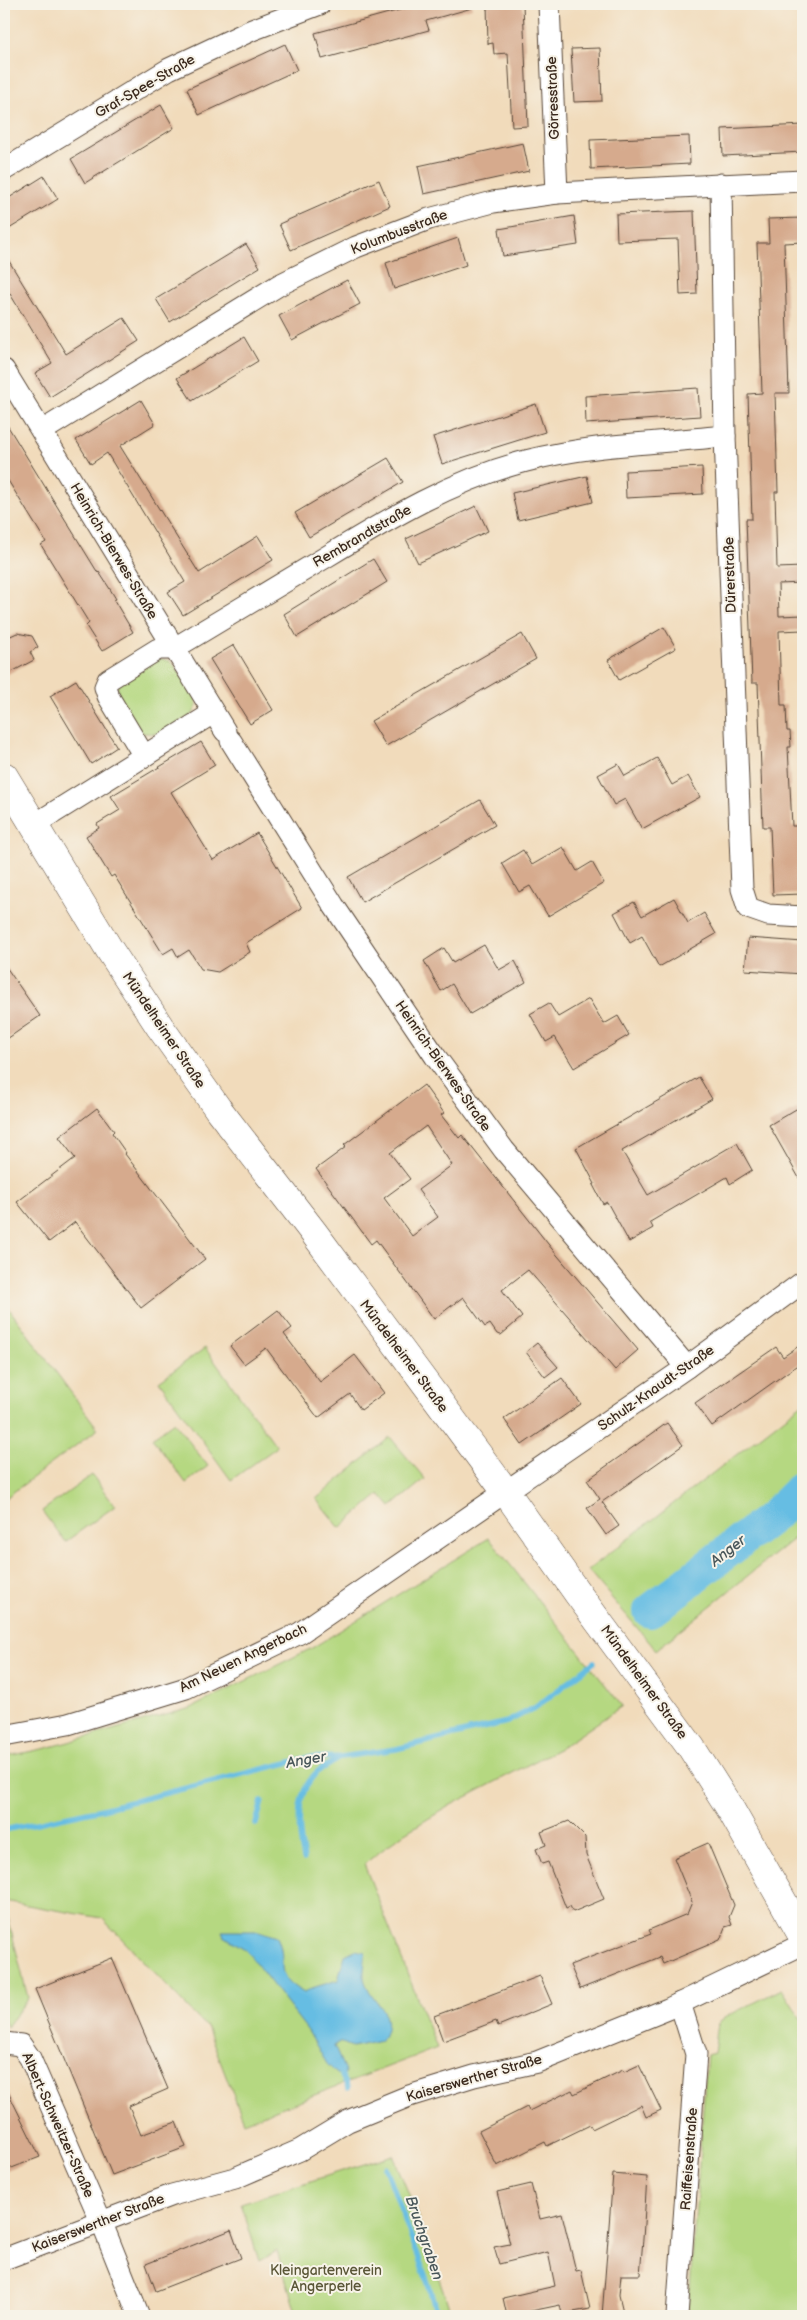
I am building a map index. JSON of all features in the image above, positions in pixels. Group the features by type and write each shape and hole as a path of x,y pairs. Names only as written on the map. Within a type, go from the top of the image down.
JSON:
{"main road":[{"name":"Mündelheimer Straße","path":"4,776 109,949 218,1109 308,1226 506,1492 578,1594 691,1747 731,1810 803,1937"}],"street":[{"name":"Graf-Spee-Straße","path":"4,170 169,70 260,26 320,4"},
{"name":"Görresstraße","path":"549,4 557,193"},
{"name":"Kolumbusstraße","path":"42,431 279,284 356,247 460,210 511,199 557,193 803,181"},
{"name":"Dürerstraße","path":"721,184 725,436 742,889 748,908 768,915 803,917"},
{"name":"Heinrich-Bierwes-Straße","path":"4,370 173,649 334,906 435,1056 504,1150 687,1367"},
{"name":"Rembrandtstraße","path":"144,756 108,696 105,687 108,680 158,649 173,649 393,517 448,488 486,473 528,460 590,450 725,436"},
{"path":"34,825 213,713"},
{"name":"Schulz-Knaudt-Straße","path":"506,1492 687,1367 803,1282"},
{"name":"Am Neuen Angerbach","path":"4,1736 68,1724 186,1688 300,1633 506,1492"},
{"name":"Kaiserswerther Straße","path":"4,2259 101,2220 172,2195 235,2178 300,2150 348,2120 408,2096 474,2076 537,2062 680,2003 803,1944"},
{"name":"Raiffeisenstraße","path":"677,2316 696,2054 680,2003"},
{"name":"Albert-Schweitzer-Straße","path":"4,2043 21,2045 30,2058 101,2220 139,2316"}],"green space":[{"path":"158,658 171,661 196,697 197,706 193,714 161,734 143,733 136,728 117,694 118,685"},
{"path":"4,1302 98,1429 4,1499"},
{"path":"205,1348 277,1447 231,1480 159,1381"},
{"path":"803,1403 803,1531 656,1650 588,1570"},
{"path":"174,1422 208,1466 186,1483 152,1438"},
{"path":"390,1437 425,1479 391,1507 380,1494 340,1528 316,1499"},
{"path":"92,1475 115,1506 65,1542 42,1511"},
{"path":"489,1538 622,1706 562,1747 451,1805 403,1834 364,1864 437,2048 244,2122 208,2029 102,1918 4,1901 4,1757 47,1748 191,1708 312,1648"},
{"path":"4,1902 28,1998 7,2027 4,2019"},
{"path":"782,1989 803,2022 803,2316 688,2316 707,2055 714,2053 718,2023 725,2017"},
{"name":"Kleingartenverein Angerperle","path":"393,2155 416,2212 452,2316 297,2316 277,2251 259,2261 241,2203"}],"water":[{"path":"222,1931 259,1931 277,1937 282,1955 284,1974 293,1986 304,1993 312,1988 338,1980 345,1955 355,1950 365,1952 365,1982 369,1991 383,2010 387,2023 381,2041 352,2047 340,2042 334,2046 346,2073 337,2074 327,2064 308,2031 245,1949 224,1936"}],"building":[{"path":"422,4 471,4 472,8 426,21 429,30 322,59 315,33"},
{"path":"487,4 523,4 528,126 512,127 508,53 494,54 493,43 488,44"},
{"path":"285,44 297,70 199,115 187,89"},
{"path":"600,48 602,101 574,102 571,49"},
{"path":"161,105 174,128 85,183 71,159"},
{"path":"803,125 803,152 723,156 722,129"},
{"path":"689,136 690,164 591,169 590,140"},
{"path":"523,143 529,171 424,194 418,166"},
{"path":"44,176 58,199 4,232 4,201"},
{"path":"379,180 390,206 291,250 279,224"},
{"path":"694,211 697,294 680,295 678,239 617,241 616,214"},
{"path":"574,216 578,245 503,256 499,229"},
{"path":"803,218 803,242 784,243 789,393 775,393 778,492 775,492 777,568 803,567 803,583 778,584 779,616 803,615 803,630 779,631 781,705 786,705 787,731 790,731 791,747 788,747 792,826 801,826 803,894 773,895 770,827 763,827 758,683 752,683 746,519 752,519 748,394 762,393 757,243 769,243 768,219"},
{"path":"458,238 466,265 394,289 386,263"},
{"path":"246,244 260,267 170,322 156,299"},
{"path":"4,253 66,354 124,318 139,341 50,397 35,373 52,363 4,284"},
{"path":"347,280 360,304 292,340 279,316"},
{"path":"244,337 258,361 192,401 177,378"},
{"path":"698,388 700,416 586,424 585,396"},
{"path":"141,400 155,424 120,446 199,573 258,536 273,560 183,615 168,592 185,582 107,453 91,464 76,440"},
{"path":"536,404 545,432 442,464 433,437"},
{"path":"4,420 98,573 110,589 116,599 114,600 133,632 102,651 86,626 89,623 41,545 46,542 4,474"},
{"path":"388,458 403,482 309,537 295,513"},
{"path":"702,467 703,494 626,498 625,471"},
{"path":"587,476 593,502 518,520 512,493"},
{"path":"476,506 488,531 418,563 406,539"},
{"path":"373,559 387,582 297,637 284,614"},
{"path":"664,627 676,648 619,680 608,660"},
{"path":"17,633 32,636 38,647 30,652 34,660 4,676 4,639"},
{"path":"522,634 536,659 386,746 371,721"},
{"path":"234,645 273,710 250,724 210,659"},
{"path":"76,680 117,747 91,764 50,696"},
{"path":"201,742 215,765 171,792 213,860 257,833 302,908 246,943 250,952 218,972 201,969 189,950 178,957 173,948 163,954 114,875 111,877 86,836 99,828 97,824 120,810 111,796"},
{"path":"657,758 672,785 688,776 700,797 642,829 625,799 614,805 598,775 618,764 625,776"},
{"path":"480,800 495,825 362,902 348,877"},
{"path":"563,847 577,871 592,862 604,883 548,916 530,886 519,892 502,863 523,850 532,865"},
{"path":"674,898 688,923 704,913 716,934 659,967 642,936 630,943 614,913 634,902 642,916"},
{"path":"748,938 803,942 803,974 745,970"},
{"path":"484,945 499,970 515,961 526,982 470,1014 452,984 441,991 424,961 444,948 453,963"},
{"path":"4,964 40,1016 4,1041"},
{"path":"589,999 604,1024 618,1016 629,1035 574,1068 555,1037 546,1042 530,1014 549,1003 558,1017"},
{"path":"699,1077 712,1099 622,1151 648,1195 737,1143 752,1170 730,1184 727,1177 650,1222 653,1228 629,1242 607,1202 603,1204 576,1148"},
{"path":"424,1085 444,1113 441,1115 459,1138 462,1135 552,1249 638,1350 615,1370 528,1270 502,1290 522,1317 501,1335 497,1334 490,1324 485,1327 463,1297 434,1319 376,1240 371,1244 316,1169 346,1147 344,1145","holes":["426,1126 452,1165 418,1190 438,1217 412,1236 384,1198 410,1179 390,1153"]},
{"path":"803,1105 803,1185 769,1125"},
{"path":"97,1108 114,1131 112,1133 125,1154 205,1259 141,1308 75,1222 49,1242 17,1202 75,1158 59,1137"},
{"path":"278,1310 292,1328 284,1334 320,1382 355,1355 384,1393 361,1410 350,1394 318,1418 266,1348 244,1364 230,1346"},
{"path":"537,1343 558,1367 545,1377 526,1352"},
{"path":"803,1343 803,1361 712,1426 695,1403 776,1347 783,1357"},
{"path":"562,1378 581,1404 522,1445 504,1419"},
{"path":"667,1423 683,1445 602,1502 619,1526 606,1535 587,1508 600,1499 587,1480"},
{"path":"569,1821 585,1837 586,1855 604,1899 573,1912 570,1906 566,1908 548,1862 542,1864 536,1849 546,1845 541,1832"},
{"path":"708,1843 734,1905 729,1917 732,1925 725,1927 720,1940 663,1964 660,1957 580,1989 570,1965 651,1934 649,1930 687,1914 692,1902 674,1858"},
{"path":"112,1958 168,2089 129,2106 141,2135 176,2122 186,2147 112,2175 35,1989"},
{"path":"540,1976 552,2004 498,2026 496,2021 443,2041 434,2016"},
{"path":"639,2065 661,2110 646,2117 641,2105 592,2129 590,2125 547,2146 545,2142 497,2166 479,2131 527,2107 529,2111 572,2090 574,2094 623,2070 624,2072"},
{"path":"4,2084 40,2157 4,2171"},
{"path":"613,2174 647,2177 643,2239 640,2275 621,2275 619,2295 624,2316 602,2316"},
{"path":"531,2184 540,2219 562,2214 576,2271 581,2270 590,2309 562,2314 560,2305 507,2316 503,2298 555,2286 548,2252 499,2264 494,2247 510,2244 497,2192"},
{"path":"231,2230 241,2258 156,2291 146,2264"}],"waterway":[{"name":"Anger","path":"650,1611 772,1517 803,1487"},
{"name":"Anger","path":"4,1830 102,1809 307,1758 341,1757 396,1749 507,1722 536,1707 594,1662"},
{"path":"304,1859 299,1825 304,1792 316,1773 339,1758"},
{"path":"256,1824 262,1801"},
{"name":"Bruchgraben","path":"341,2074 348,2088"},
{"name":"Bruchgraben","path":"386,2168 429,2286 437,2316"}]}
